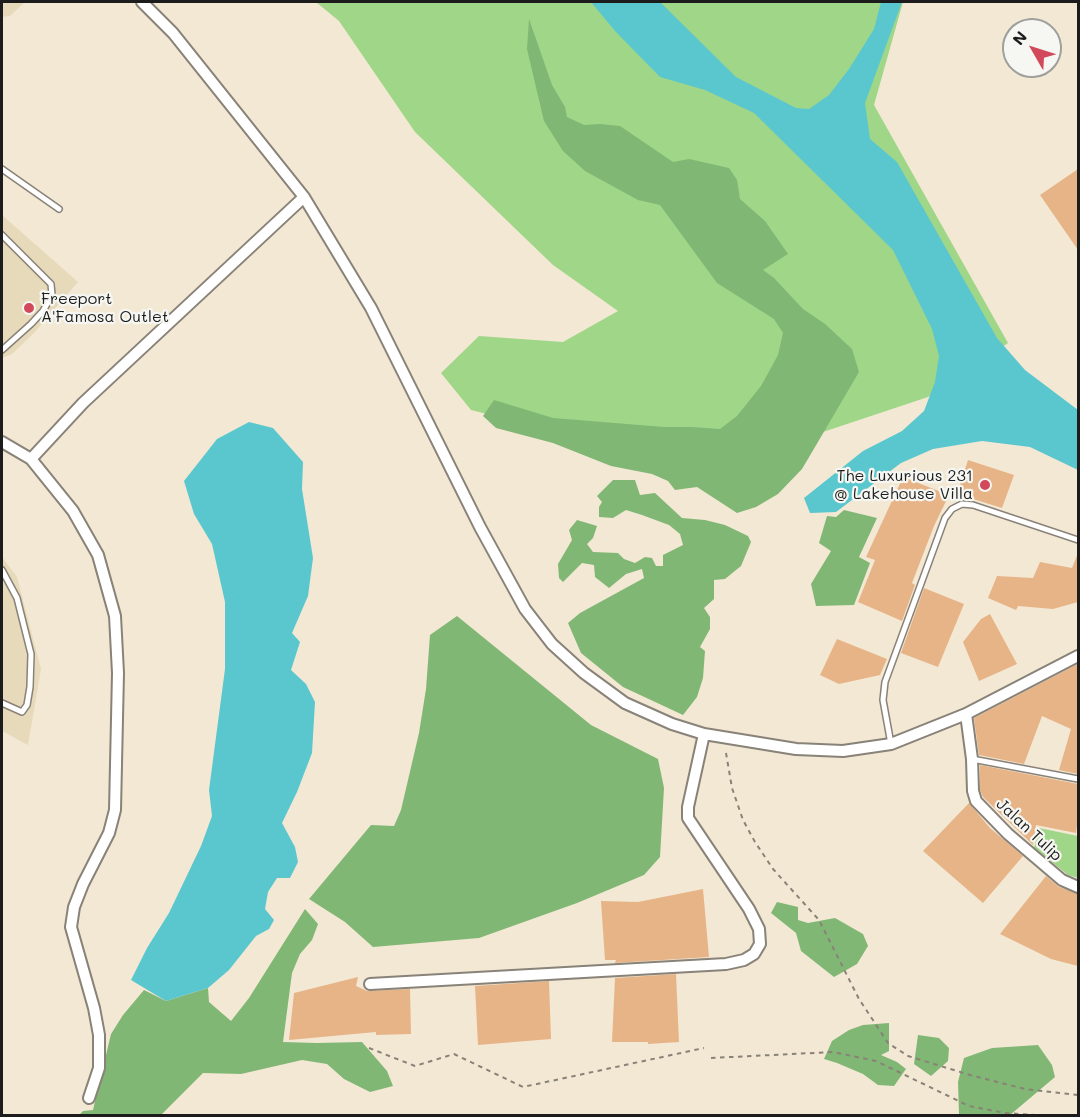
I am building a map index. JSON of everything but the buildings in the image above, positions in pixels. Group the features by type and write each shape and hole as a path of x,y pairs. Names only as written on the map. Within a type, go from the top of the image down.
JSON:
{"street":[{"path":"142,2 173,33 304,197 371,308 480,527 525,609 552,644 584,673 625,703 672,724 704,734 796,748 843,751 891,744 966,714 1078,656"},
{"path":"31,459 83,403 304,197"},
{"path":"2,442 31,459 73,511 98,555 115,616 118,674 115,810 109,833 74,907 71,927 94,1008 99,1035 99,1068 89,1098"},
{"name":"Jalan Tulip","path":"966,714 972,759 973,791 976,801 1008,834 1062,880 1078,886"},
{"path":"370,984 726,964 744,960 754,954 760,944 759,929 688,818 688,807 704,734"}],"lane":[{"path":"2,169 58,209"},
{"path":"2,235 51,284 52,295 43,311 2,350"},
{"path":"891,744 883,700 885,682 945,518 952,509 962,504 973,505 1078,540"},
{"path":"2,570 17,598 31,654 27,705 22,712 2,703"},
{"path":"972,759 1078,778"}],"path":[{"path":"726,753 732,788 743,820 772,869 819,920 859,999 888,1043 908,1056 970,1075 1025,1089 1078,1095"},
{"path":"369,1048 415,1066 454,1054 523,1087 704,1048"},
{"path":"711,1058 833,1052 876,1061 969,1106 1005,1113 1049,1116"}],"shaded area":[{"path":"2,2 25,2 10,16 2,17"},
{"name":"Freeport A'Famosa Outlet","path":"2,215 78,282 33,334 12,354 2,358"},
{"path":"2,557 17,577 41,669 28,745 2,731"}],"green space":[{"path":"316,2 903,2 874,105 1008,343 928,397 745,458 659,457 471,410 441,373 479,336 563,342 618,311 553,265 415,132 339,21"},
{"path":"529,19 552,85 565,107 567,117 584,125 620,126 673,162 689,159 729,168 737,180 740,199 765,221 788,254 763,270 774,278 803,309 825,324 852,349 859,372 802,469 778,494 756,507 737,513 697,487 675,490 668,481 652,474 611,466 553,443 496,428 483,416 494,400 553,418 720,429 737,416 761,386 778,355 783,333 774,319 717,283 660,205 638,200 585,171 563,151 544,121 527,49"},
{"path":"613,480 635,480 640,495 655,493 682,518 725,525 748,536 751,542 741,566 725,579 714,580 714,599 704,608 710,617 710,629 700,647 705,651 703,678 697,697 683,715 623,687 581,653 568,623 580,613 644,578 642,569 626,574 609,588 595,577 594,565 582,563 563,582 559,578 558,564 572,540 569,530 577,520 597,526 593,538 587,544 593,552 618,553 624,559 635,563 645,557 652,558 656,566 663,566 663,555 683,545 680,534 669,525 642,515 626,510 613,518 599,517 599,507 602,502 597,496"},
{"path":"844,510 877,518 859,557 870,563 854,605 816,606 811,584 831,551 819,543 827,516 836,517"},
{"path":"457,616 591,725 658,759 664,788 660,857 644,875 577,903 479,938 373,947 345,922 309,899 371,825 394,826 401,810 419,733 426,689 430,635"},
{"path":"1039,828 1078,836 1078,878 1068,875 1034,848"},
{"path":"777,902 798,907 798,920 808,923 835,918 863,934 868,946 857,964 834,977 801,951 796,933 771,913"},
{"path":"305,909 318,924 312,940 300,954 292,973 283,1042 362,1042 387,1071 393,1086 370,1092 344,1079 327,1064 302,1060 241,1074 203,1073 161,1115 78,1116 83,1111 93,1110 111,1034 123,1015 144,990 166,1001 208,988 209,1002 231,1021 249,998"},
{"path":"889,1023 889,1051 881,1055 906,1069 894,1086 878,1085 863,1074 824,1059 832,1041 849,1030 863,1025"},
{"path":"918,1035 939,1038 949,1048 948,1061 931,1076 914,1064"},
{"path":"1038,1045 1052,1065 1055,1077 1010,1115 959,1114 958,1082 964,1058 992,1048"}],"water":[{"path":"591,2 660,2 736,77 796,108 809,109 829,95 849,69 874,29 881,2 902,2 865,103 870,139 897,162 997,338 1025,370 1078,410 1078,470 1030,447 982,441 933,449 901,463 836,512 810,513 804,498 863,451 902,431 924,411 935,382 939,356 932,329 893,250 754,113 705,90 660,77 615,31"},
{"path":"249,422 273,428 303,462 302,489 313,558 308,596 292,633 300,642 291,670 306,684 315,702 312,753 282,823 295,847 298,862 290,878 277,878 268,892 265,909 274,920 269,929 256,936 229,970 208,988 166,1001 131,980 147,948 169,913 201,846 212,816 209,790 225,669 225,602 212,544 194,514 184,481 217,439"}],"place":[{"name":"Freeport A'Famosa Outlet","path":"29,308"},
{"name":"The Luxurious 231 @ Lakehouse Villa","path":"985,485"}]}
